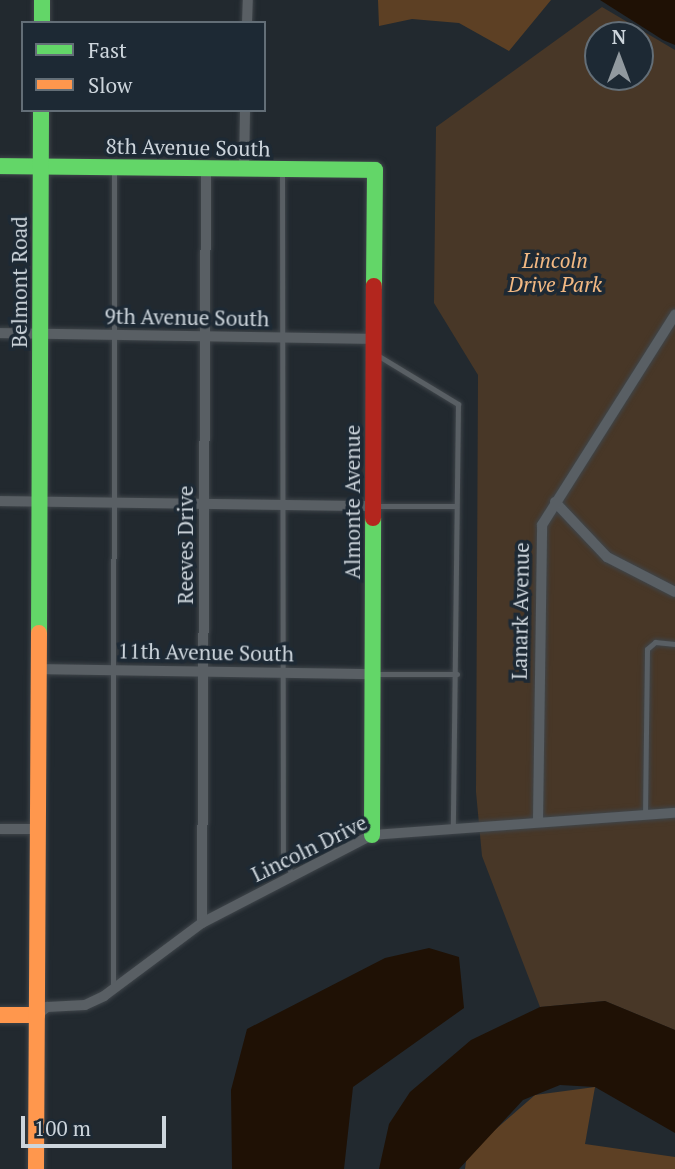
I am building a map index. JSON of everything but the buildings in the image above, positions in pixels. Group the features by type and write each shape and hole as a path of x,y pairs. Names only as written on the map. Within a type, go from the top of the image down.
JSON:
{"street":[{"path":"41,21 42,0"},
{"path":"247,21 248,0"},
{"name":"Belmont Road","path":"36,1169 41,112"},
{"path":"244,169 245,112"},
{"name":"8th Avenue South","path":"0,166 375,170"},
{"name":"Reeves Drive","path":"202,923 206,168"},
{"name":"Almonte Avenue","path":"372,835 375,170"},
{"name":"Lanark Avenue","path":"538,821 538,553 542,525 675,315"},
{"name":"9th Avenue South","path":"0,333 282,337 374,346"},
{"path":"0,502 372,506"},
{"path":"555,502 607,557 675,592"},
{"name":"11th Avenue South","path":"38,669 372,674"},
{"name":"Lincoln Drive","path":"37,1016 47,1007 85,1005 113,990 202,923 372,835 675,813"},
{"path":"0,829 37,829"},
{"path":"0,1014 37,1016"}],"lane":[{"path":"113,990 116,502 112,334 114,167"},
{"path":"282,169 283,855 293,877"},
{"path":"374,346 458,404 457,674 453,828"},
{"path":"372,506 456,506"},
{"path":"645,815 647,649 656,642 675,644"},
{"path":"372,674 457,674"}],"green space":[{"name":"Lincoln Drive Park","path":"602,7 626,21 584,21 584,91 654,91 654,38 675,50 675,1030 605,1001 540,1007 482,856 476,792 478,375 434,303 436,127"}],"shaded area":[{"path":"378,0 551,0 509,51 459,23 412,19 379,26"},
{"path":"600,0 675,0 675,45 654,34 654,21 633,21"},
{"path":"429,948 459,957 464,1008 353,1087 344,1169 232,1169 231,1090 247,1029 385,958"},
{"path":"605,1001 675,1030 675,1133 595,1087 560,1085 523,1100 459,1169 379,1169 389,1124 410,1092 471,1040 540,1007"},
{"path":"595,1087 585,1144 675,1157 675,1169 465,1169 467,1154 535,1095"}],"traffic: fast":[{"path":"42,0 42,21"},
{"path":"39,633 41,112"},
{"path":"0,166 375,170 374,286"},
{"path":"372,835 373,518"}],"traffic: slow":[{"path":"36,1169 39,633"},
{"path":"0,1015 37,1015"}],"traffic: jam":[{"path":"373,518 374,286"}]}
